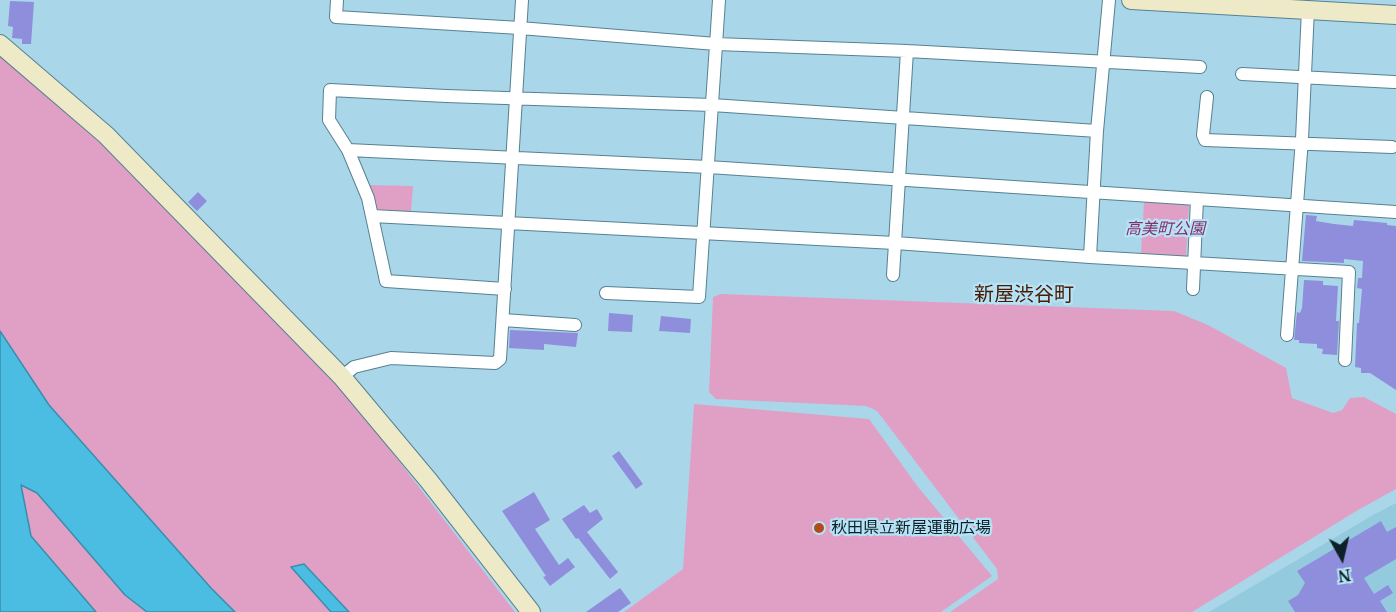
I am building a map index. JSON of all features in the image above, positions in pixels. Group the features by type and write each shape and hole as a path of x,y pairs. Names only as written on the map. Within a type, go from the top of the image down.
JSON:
{"street":[{"path":"337,0 336,17 520,28 716,44 907,51 1200,67"},
{"path":"342,377 354,367 391,358 495,363 501,355 522,0"},
{"path":"606,293 699,297 719,0"},
{"path":"1090,257 1096,131 1109,0"},
{"path":"1131,0 1268,3 1308,9 1367,6 1396,15"},
{"path":"1287,335 1302,142 1308,9"},
{"path":"0,44 106,135 342,377 437,490 531,612"},
{"path":"894,275 907,51"},
{"path":"1242,74 1394,82"},
{"path":"505,289 386,281 368,198 348,150 329,120 330,90 712,105 1096,131"},
{"path":"1207,97 1203,135 1205,141 1302,142 1392,147"},
{"path":"348,150 708,167 1396,212"},
{"path":"1193,289 1197,199"},
{"path":"372,216 895,243 1349,272 1345,360"},
{"path":"503,320 575,325"}],"shaded area":[{"path":"1396,503 1396,612 1209,612 1373,515"}],"green space":[{"path":"0,55 105,145 345,391 515,612 235,612 211,588 49,405 0,331"},
{"path":"368,185 413,186 411,212 375,210"},
{"name":"高美町公園","path":"1144,202 1189,204 1186,257 1141,254"},
{"path":"721,294 1174,311 1208,325 1286,368 1292,398 1333,413 1342,410 1350,398 1364,397 1396,414 1396,489 1192,612 950,612 998,579 997,569 877,411 866,406 716,399 709,392 713,297"},
{"name":"秋田県立新屋運動広場","path":"694,404 869,419 918,487 992,576 941,612 624,612 683,569"},
{"path":"20,484 37,493 125,595 147,612 96,612 31,536"}],"water":[{"path":"0,331 49,405 211,588 235,612 147,612 125,595 37,493 21,485 31,536 96,612 0,612"},
{"path":"304,564 349,612 331,612 291,567"}],"building":[{"path":"10,1 34,2 31,44 22,44 22,39 12,38 13,27 8,26"},
{"path":"198,192 207,201 197,211 188,202"},
{"path":"1306,215 1317,216 1316,221 1334,224 1353,226 1354,220 1396,226 1396,390 1370,373 1361,373 1361,368 1355,367 1357,323 1359,323 1362,289 1357,288 1358,278 1362,278 1363,261 1344,259 1344,263 1302,261"},
{"path":"1304,280 1323,281 1323,285 1338,286 1337,355 1322,354 1323,349 1317,348 1317,344 1299,343 1299,340 1294,340 1297,312 1300,313 1302,308"},
{"path":"609,313 633,315 632,332 608,331"},
{"path":"661,316 691,319 690,333 659,331"},
{"path":"510,330 578,333 576,347 544,344 544,350 509,348"},
{"path":"619,451 643,484 636,489 612,456"},
{"path":"534,492 550,520 535,529 559,565 568,558 575,567 550,586 543,577 546,576 502,511"},
{"path":"584,505 590,513 597,509 603,519 587,532 618,572 610,579 562,519"},
{"path":"1381,521 1387,532 1396,527 1396,559 1364,578 1374,594 1388,585 1393,593 1380,601 1387,612 1295,612 1288,601 1298,595 1305,583 1297,571"},
{"path":"620,588 631,603 618,612 586,612"}],"place":[{"name":"秋田県立新屋運動広場","path":"819,528"}],"district":[{"name":"新屋渋谷町","path":"1024,295"}]}
